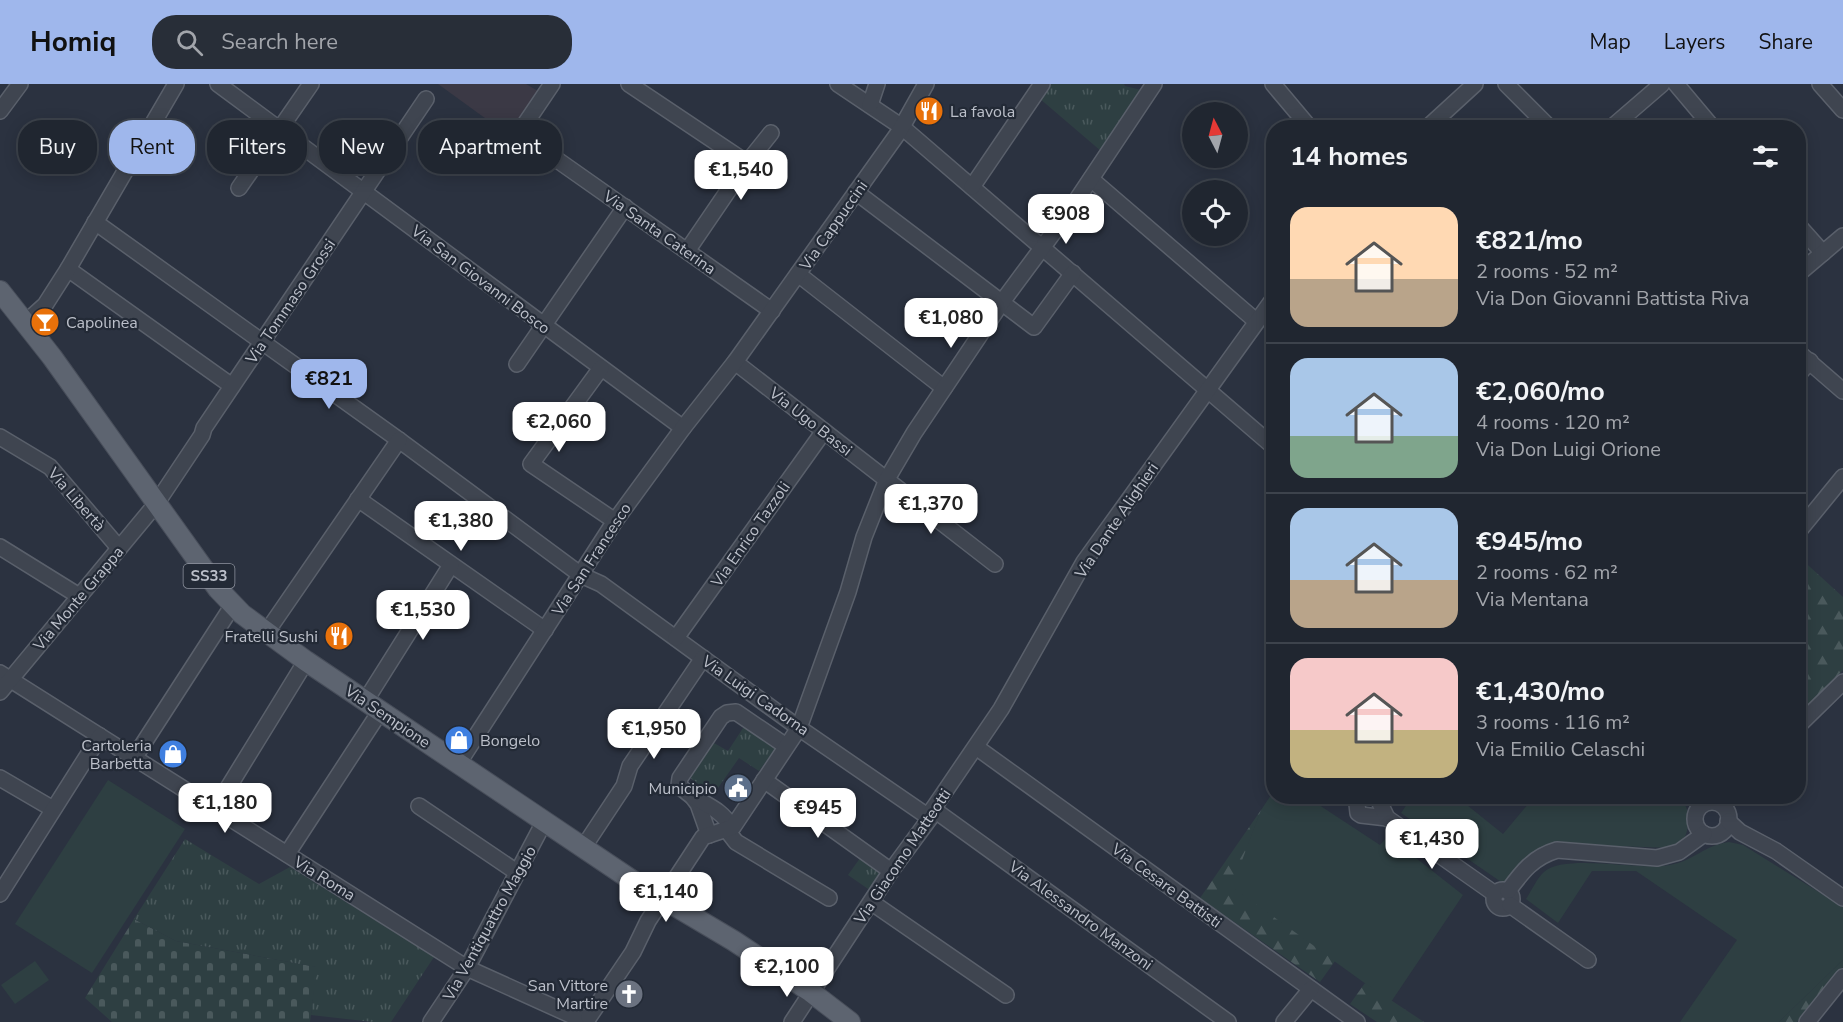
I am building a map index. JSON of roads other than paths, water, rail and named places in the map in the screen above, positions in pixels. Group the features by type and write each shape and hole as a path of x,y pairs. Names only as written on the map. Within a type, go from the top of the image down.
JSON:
{"main road":[{"name":"Via Sempione","path":"0,291 52,357 218,589 233,605 266,633 458,764 633,882 734,941 811,992 850,1022"},
{"name":"Via Sempione","path":"0,302 21,318"}],"street":[{"path":"0,111 20,84"},
{"path":"21,318 45,305 176,84"},
{"name":"Via San Giovanni Bosco","path":"218,84 269,120"},
{"path":"286,120 311,84"},
{"name":"Via Santa Caterina","path":"552,84 519,133 772,311"},
{"path":"629,84 747,163"},
{"path":"838,84 902,127 1266,440"},
{"path":"870,105 877,84"},
{"name":"Via Cappuccini","path":"735,362 902,127 926,84"},
{"path":"972,187 1042,84"},
{"path":"582,1019 633,952 648,921 702,837 729,828 800,728 848,592 864,537 887,479 914,433 1002,302 1091,179 1154,84"},
{"path":"1273,84 1303,120"},
{"path":"1435,120 1475,84"},
{"path":"1506,84 1542,120"},
{"path":"1620,120 1662,84"},
{"path":"1676,84 1706,120"},
{"path":"1820,84 1843,110"},
{"name":"Via Tommaso Grossi","path":"156,504 232,386 426,99"},
{"path":"687,251 747,163 771,133"},
{"name":"Via San Giovanni Bosco","path":"307,148 683,428"},
{"path":"239,188 249,174"},
{"path":"1091,179 1256,321"},
{"path":"856,192 1034,327 1073,273"},
{"path":"517,364 625,207"},
{"name":"Via Luigi Cadorna","path":"95,222 399,440 581,575 601,584 800,728 931,814"},
{"path":"1806,234 1823,253"},
{"path":"1806,267 1840,243"},
{"path":"68,269 232,386"},
{"path":"798,274 944,388"},
{"name":"Via Dante Alighieri","path":"975,749 1001,709 1084,562 1266,308"},
{"path":"1806,359 1843,391"},
{"name":"Via San Francesco","path":"458,764 615,521 735,362"},
{"name":"Via Ugo Bassi","path":"735,362 995,564"},
{"path":"601,368 531,464 615,521"},
{"name":"Via Enrico Tazzoli","path":"676,638 824,431"},
{"name":"Via Libertà","path":"0,437 50,466 119,548"},
{"path":"266,633 399,440"},
{"path":"1806,522 1843,477"},
{"path":"358,499 545,630"},
{"name":"Via Monte Grappa","path":"0,692 5,676 80,596 156,504"},
{"path":"0,547 80,596"},
{"path":"287,854 374,705 451,565"},
{"path":"134,758 233,605"},
{"path":"583,848 624,786 630,766 703,658"},
{"path":"215,808 306,661"},
{"name":"Via Roma","path":"5,676 467,968 582,1019"},
{"path":"1806,718 1843,682"},
{"path":"786,746 732,711 724,715 679,782 681,788 723,815 736,842 830,898"},
{"path":"0,894 99,736"},
{"name":"Via Giacomo Matteotti","path":"792,1022 891,871 975,749"},
{"name":"Via Cesare Battisti","path":"975,749 1357,1022"},
{"path":"0,778 53,809"},
{"path":"764,780 891,871"},
{"path":"692,796 698,804 709,835"},
{"path":"1357,804 1358,813 1366,817 1387,818"},
{"path":"1380,804 1387,818 1504,897 1588,960"},
{"path":"419,806 518,873"},
{"path":"1504,897 1526,867 1547,853 1557,850 1656,858 1679,852 1698,835 1713,836 1715,807"},
{"path":"1715,807 1740,832 1776,851 1843,898"},
{"path":"1698,835 1695,820 1715,807"},
{"name":"Via Alessandro Manzoni","path":"931,814 1221,1020"},
{"name":"Via Ventiquattro Maggio","path":"431,1022 467,968 544,822"},
{"path":"871,902 1006,996"},
{"path":"1807,1022 1843,977"},
{"path":"1284,1022 1311,989"}],"place":[{"name":"La favola","path":"929,111"},
{"name":"Capolinea","path":"45,322"},
{"name":"Fratelli Sushi","path":"339,636"},
{"name":"Bongelo","path":"459,740"},
{"name":"Cartoleria Barbetta","path":"173,754"},
{"name":"Municipio","path":"738,788"},
{"name":"San Vittore Martire","path":"629,994"}]}
